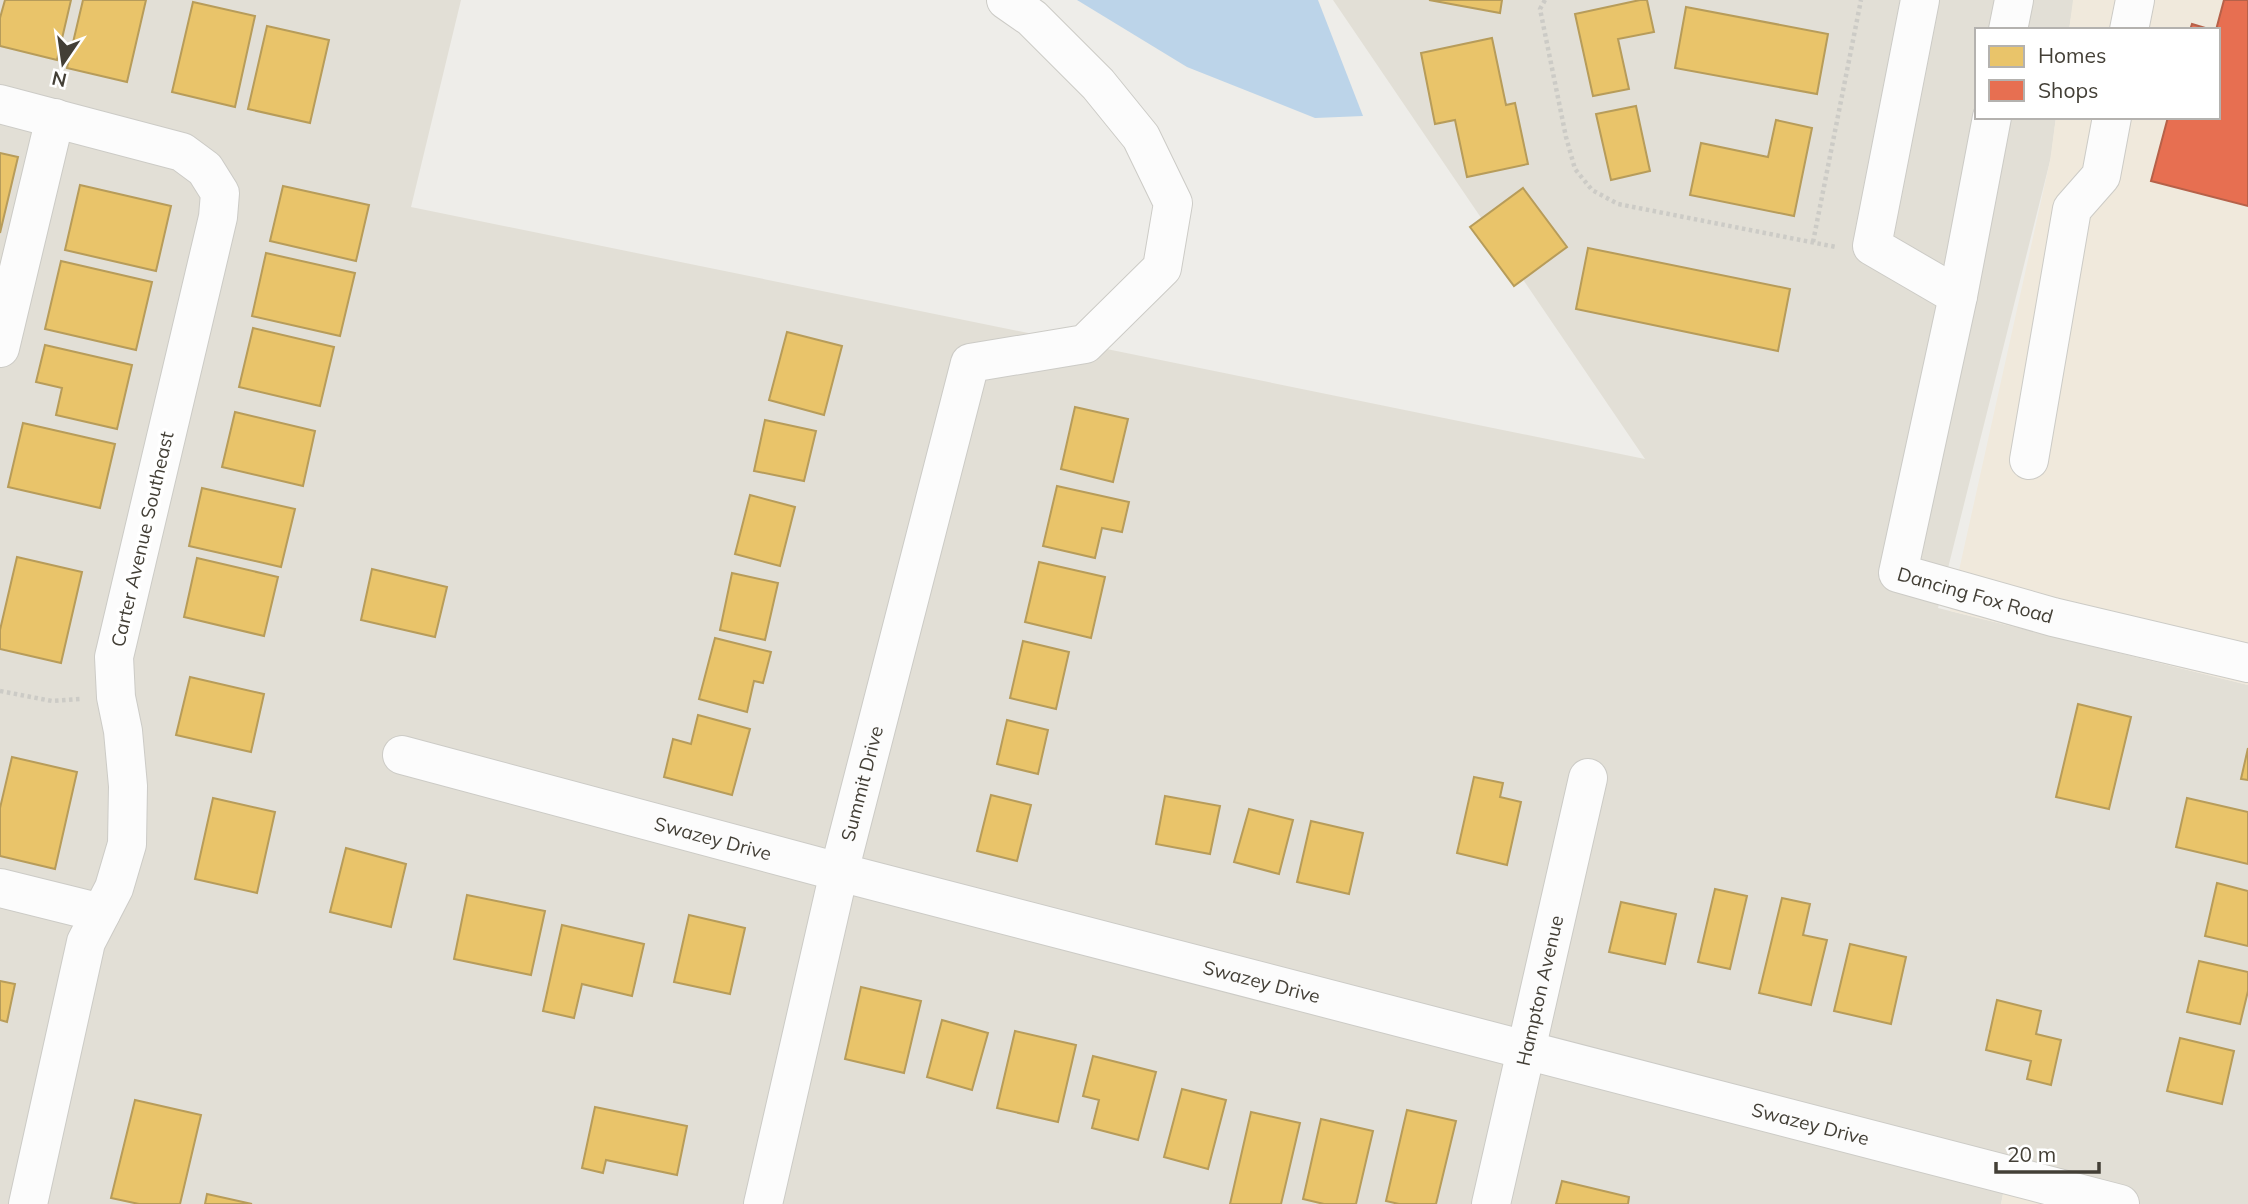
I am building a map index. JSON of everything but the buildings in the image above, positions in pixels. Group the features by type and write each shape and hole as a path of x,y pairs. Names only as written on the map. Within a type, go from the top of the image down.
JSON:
{"street":[{"name":"Summit Drive","path":"764,1204 838,872 970,363 1085,344 1161,268 1172,203 1141,137 1098,84 1032,18 1006,0"},
{"path":"1920,0 1872,246 1958,296"},
{"path":"2008,28 2014,0"},
{"path":"2129,28 2135,0"},
{"name":"Carter Avenue Southeast","path":"0,104 182,152 205,169 220,193 218,218 114,657 116,697 123,731 128,786 127,844 114,888 86,942 28,1204"},
{"path":"0,348 55,118"},
{"name":"Dancing Fox Road","path":"1992,119 1958,296 1898,573 2053,617 2248,663"},
{"path":"2029,460 2072,209 2101,176 2112,119"},
{"name":"Swazey Drive","path":"402,755 838,872 2120,1204"},
{"name":"Hampton Avenue","path":"1491,1204 1588,778"},
{"path":"0,888 101,913"}],"path":[{"path":"1545,0 1540,9 1566,137 1576,169 1592,190 1618,204 1842,248 1872,246"},
{"path":"1814,242 1861,0"},
{"path":"0,691 52,701 116,697"}],"shaded area":[{"path":"0,0 461,0 411,207 1645,459 1333,0 2074,0 2069,28 1975,28 1975,119 2056,119 2051,157 1938,608 2248,685 2248,1204 2094,1204 2005,1184 2001,1204 0,1204"},
{"path":"2073,0 2248,0 2248,685 1950,611 2050,161 2056,119 2220,119 2220,28 2069,28"},
{"path":"2005,1184 2094,1204 2001,1204"}],"water":[{"path":"1077,0 1318,0 1363,116 1315,118 1187,67"}]}
